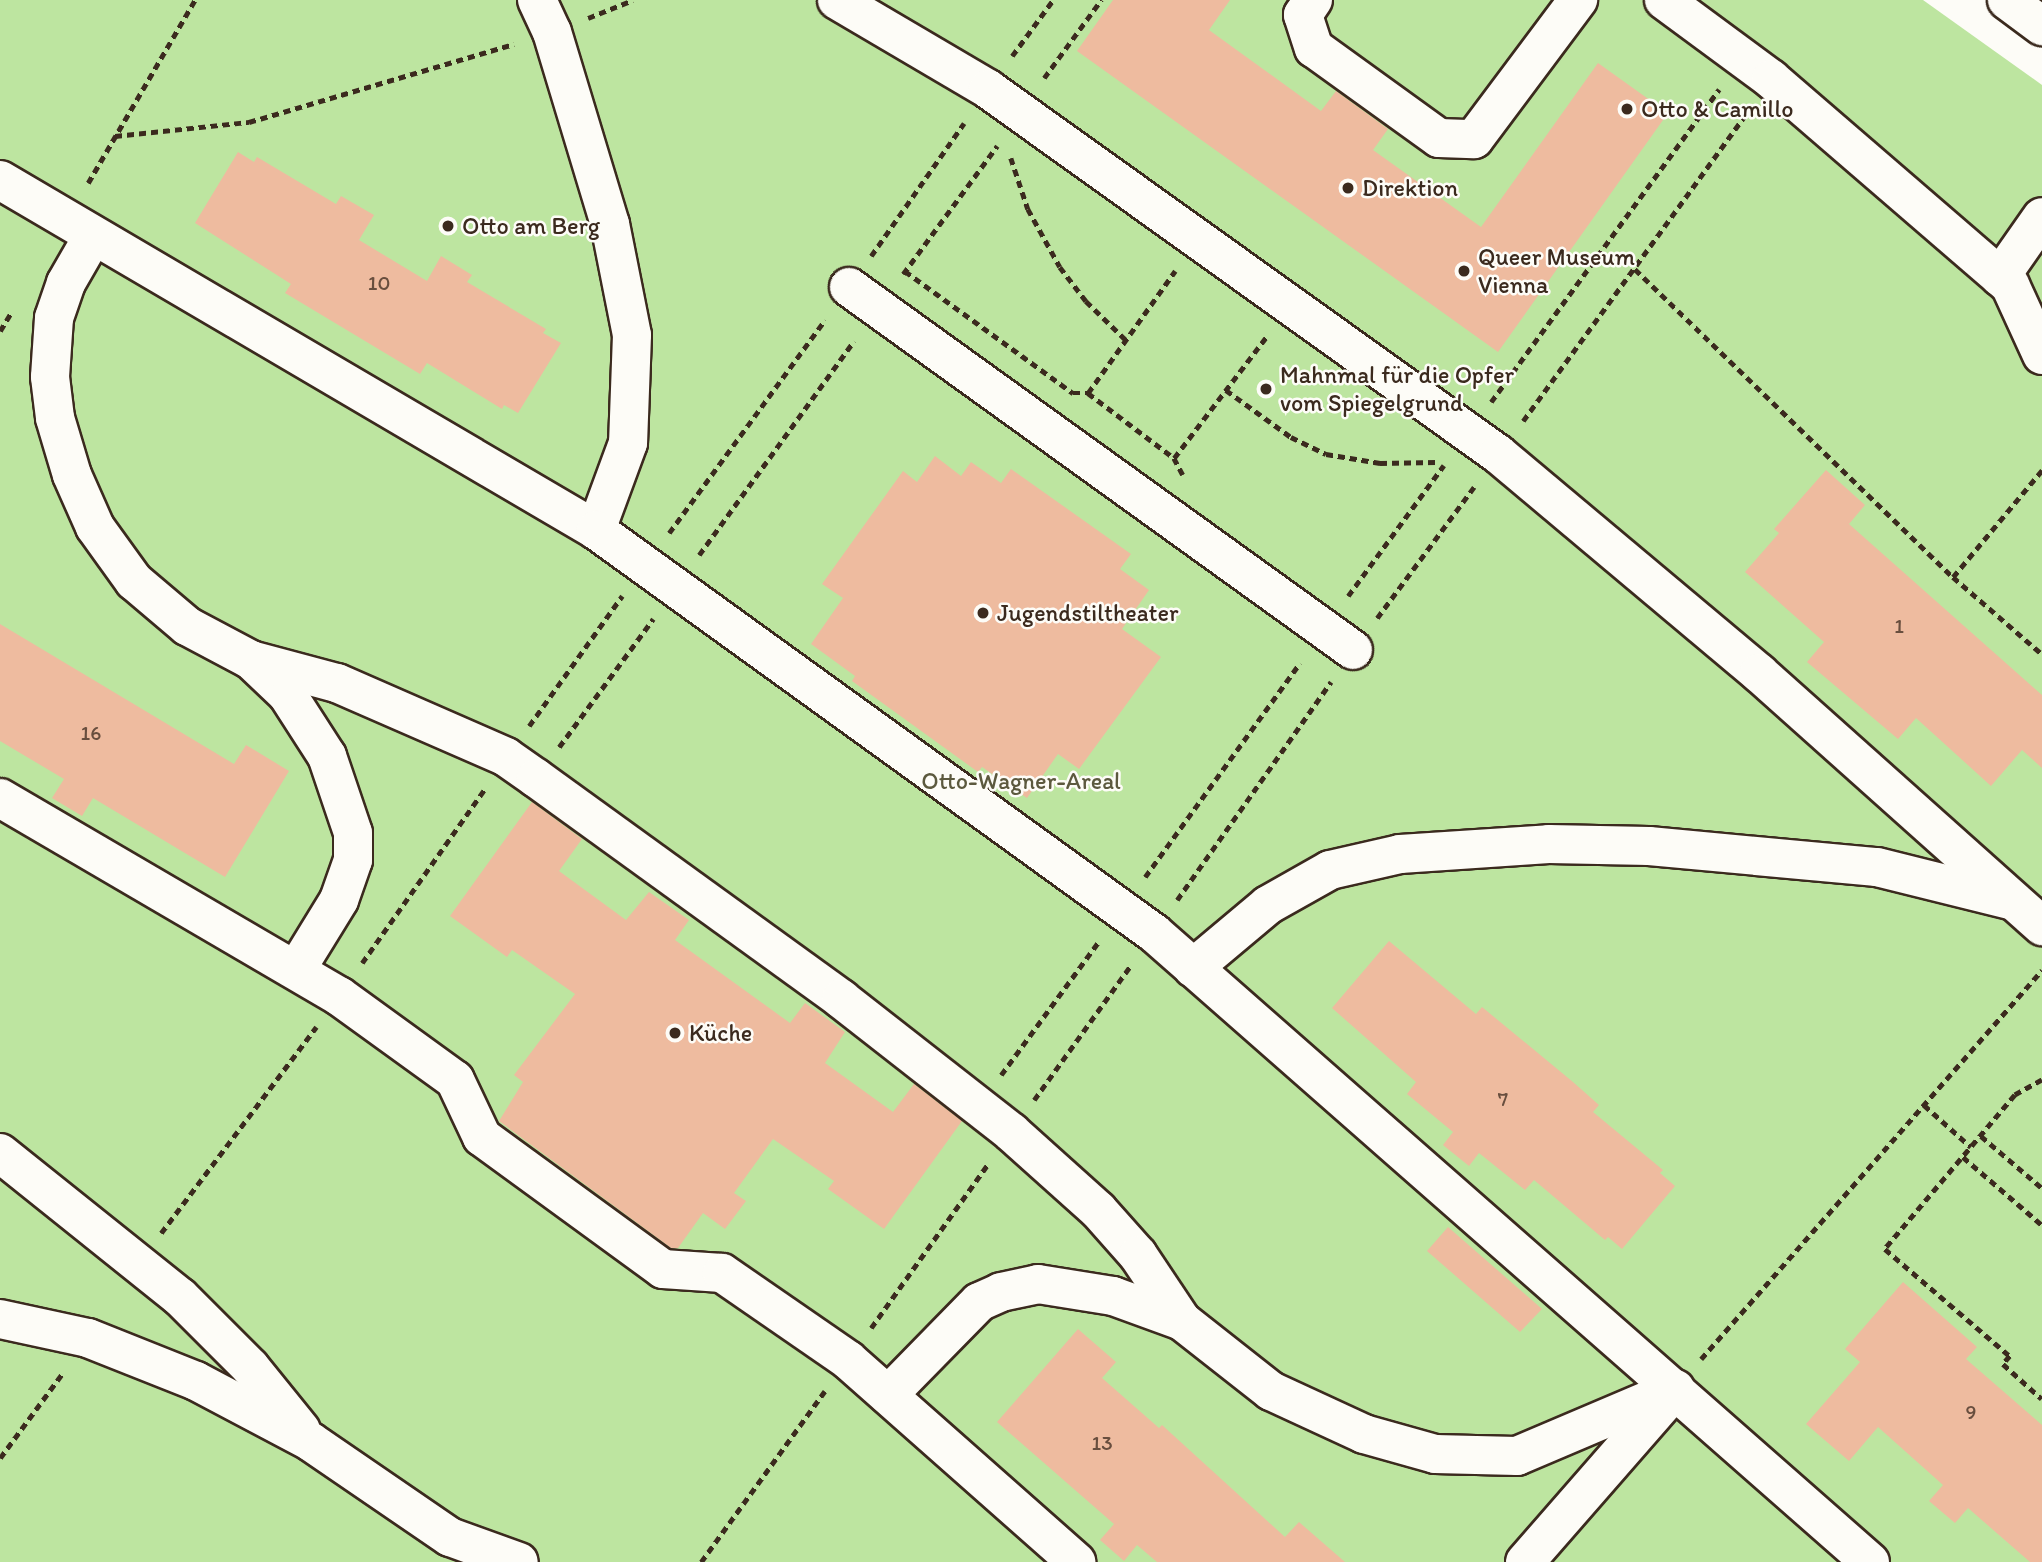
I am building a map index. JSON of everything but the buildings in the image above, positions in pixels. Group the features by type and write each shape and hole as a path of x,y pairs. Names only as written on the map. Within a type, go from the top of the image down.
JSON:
{"street":[{"path":"837,0 988,89 1012,122 1197,238 1483,443 1759,673 2028,903 2042,926"},
{"path":"1313,0 1303,15 1314,48 1439,138 1474,139 1578,0"},
{"path":"1664,0 1756,68 2005,281 2042,307"},
{"path":"2007,0 2042,26"},
{"path":"545,16 610,224 632,335 628,443 596,530"},
{"path":"0,180 596,530 1154,933 1870,1562"},
{"path":"2005,281 2042,217"},
{"path":"80,228 54,318 50,377 55,418 72,475 95,527 134,581 187,626 251,660 337,683 521,768 820,984 1011,1132 1106,1219 1138,1255 1182,1321 1271,1391 1364,1434 1435,1454 1517,1456 1675,1389"},
{"path":"2005,281 2042,355"},
{"path":"863,298 1339,639"},
{"path":"251,660 287,694 315,735 327,756 353,833 353,860 340,900 296,970"},
{"path":"0,798 339,996 455,1080 482,1136 663,1269 722,1273 848,1360 1076,1562"},
{"path":"1194,968 1278,899 1330,870 1400,854 1549,844 1649,846 1877,867 2028,903"},
{"path":"0,1153 180,1297 241,1358 312,1442"},
{"path":"888,1395 979,1302 1001,1292 1038,1284 1100,1294 1182,1321"},
{"path":"0,1319 88,1338 196,1381 312,1442 461,1549 519,1562"},
{"path":"1525,1562 1675,1389"}],"path":[{"path":"80,228 115,136 195,0"},
{"path":"115,136 249,122 545,16 633,0"},
{"path":"137,1265 339,996 521,768 675,588 863,298 988,89 1054,0"},
{"path":"521,768 644,566 863,298 905,271 1101,0"},
{"path":"1483,443 1635,269 1756,68"},
{"path":"979,1106 1121,909 1339,639 1756,68"},
{"path":"1012,122 1028,209 1060,267 1086,301 1126,340"},
{"path":"1088,393 1197,238"},
{"path":"1635,269 1953,577 2042,654"},
{"path":"905,271 1073,393 1088,393 1174,458 1183,476 1194,484"},
{"path":"1174,458 1291,305"},
{"path":"0,331 13,309"},
{"path":"701,1562 1154,933 1339,639 1348,596 1446,462 1380,463 1326,454 1291,437 1226,390"},
{"path":"1953,577 2042,470"},
{"path":"1337,589 1348,596"},
{"path":"1675,1389 2042,970"},
{"path":"2042,1080 2015,1095 1885,1249 2010,1356 2003,1364 2042,1398"},
{"path":"1924,1105 1971,1146"},
{"path":"1981,1136 2042,1188"},
{"path":"1963,1157 2042,1225"},
{"path":"0,1458 88,1338"}],"green space":[{"name":"Otto-Wagner-Areal","path":"0,0 1923,0 2042,85 2042,1562 0,1562"}],"place":[{"name":"Otto & Camillo","path":"1627,109"},
{"name":"Direktion","path":"1348,188"},
{"name":"Otto am Berg","path":"448,226"},
{"name":"Queer Museum Vienna","path":"1464,271"},
{"name":"Mahnmal für die Opfer vom Spiegelgrund","path":"1266,389"},
{"name":"Jugendstiltheater","path":"983,613"},
{"name":"Küche","path":"675,1033"}]}
